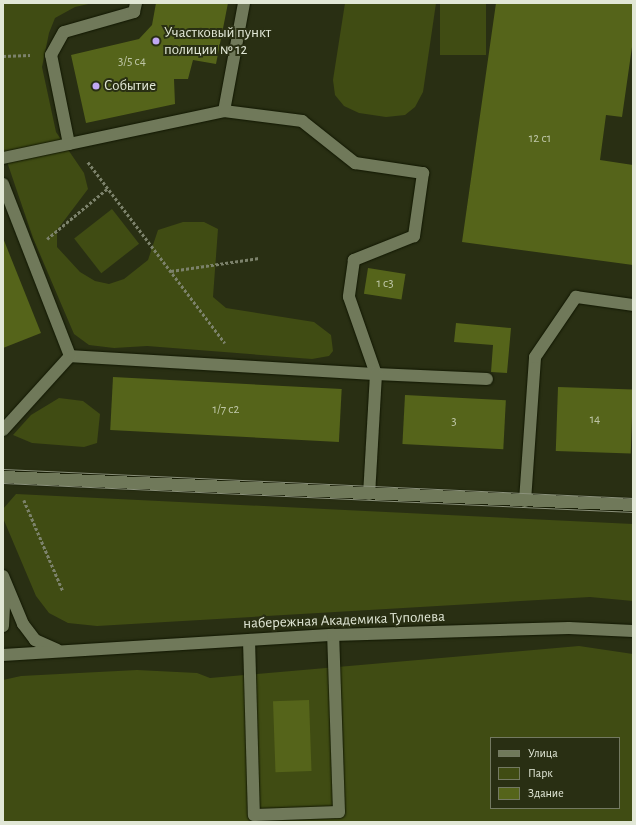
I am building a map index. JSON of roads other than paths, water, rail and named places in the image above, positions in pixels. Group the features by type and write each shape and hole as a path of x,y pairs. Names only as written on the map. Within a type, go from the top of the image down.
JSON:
{"street":[{"path":"71,144 51,55 64,32 134,12 136,3"},
{"path":"224,111 244,3"},
{"path":"3,158 224,111 302,121 355,163 423,173 414,236 354,260 349,297 376,374 369,494"},
{"path":"3,184 70,356"},
{"path":"525,500 535,357 576,297 633,305"},
{"path":"70,356 487,380"},
{"path":"3,430 70,356"},
{"path":"9,478 633,505"},
{"path":"3,626 4,578"},
{"path":"4,578 23,624 34,640 57,650"},
{"name":"набережная Академика Туполева","path":"3,655 57,650 333,635 569,628 633,631"},
{"path":"249,640 254,815 339,812 333,635"}],"tram line":[{"path":"3,469 633,498"},
{"path":"3,483 633,512"}],"place":[{"name":"Участковый пункт полиции № 12","path":"156,41"},
{"name":"Событие","path":"96,86"}]}
